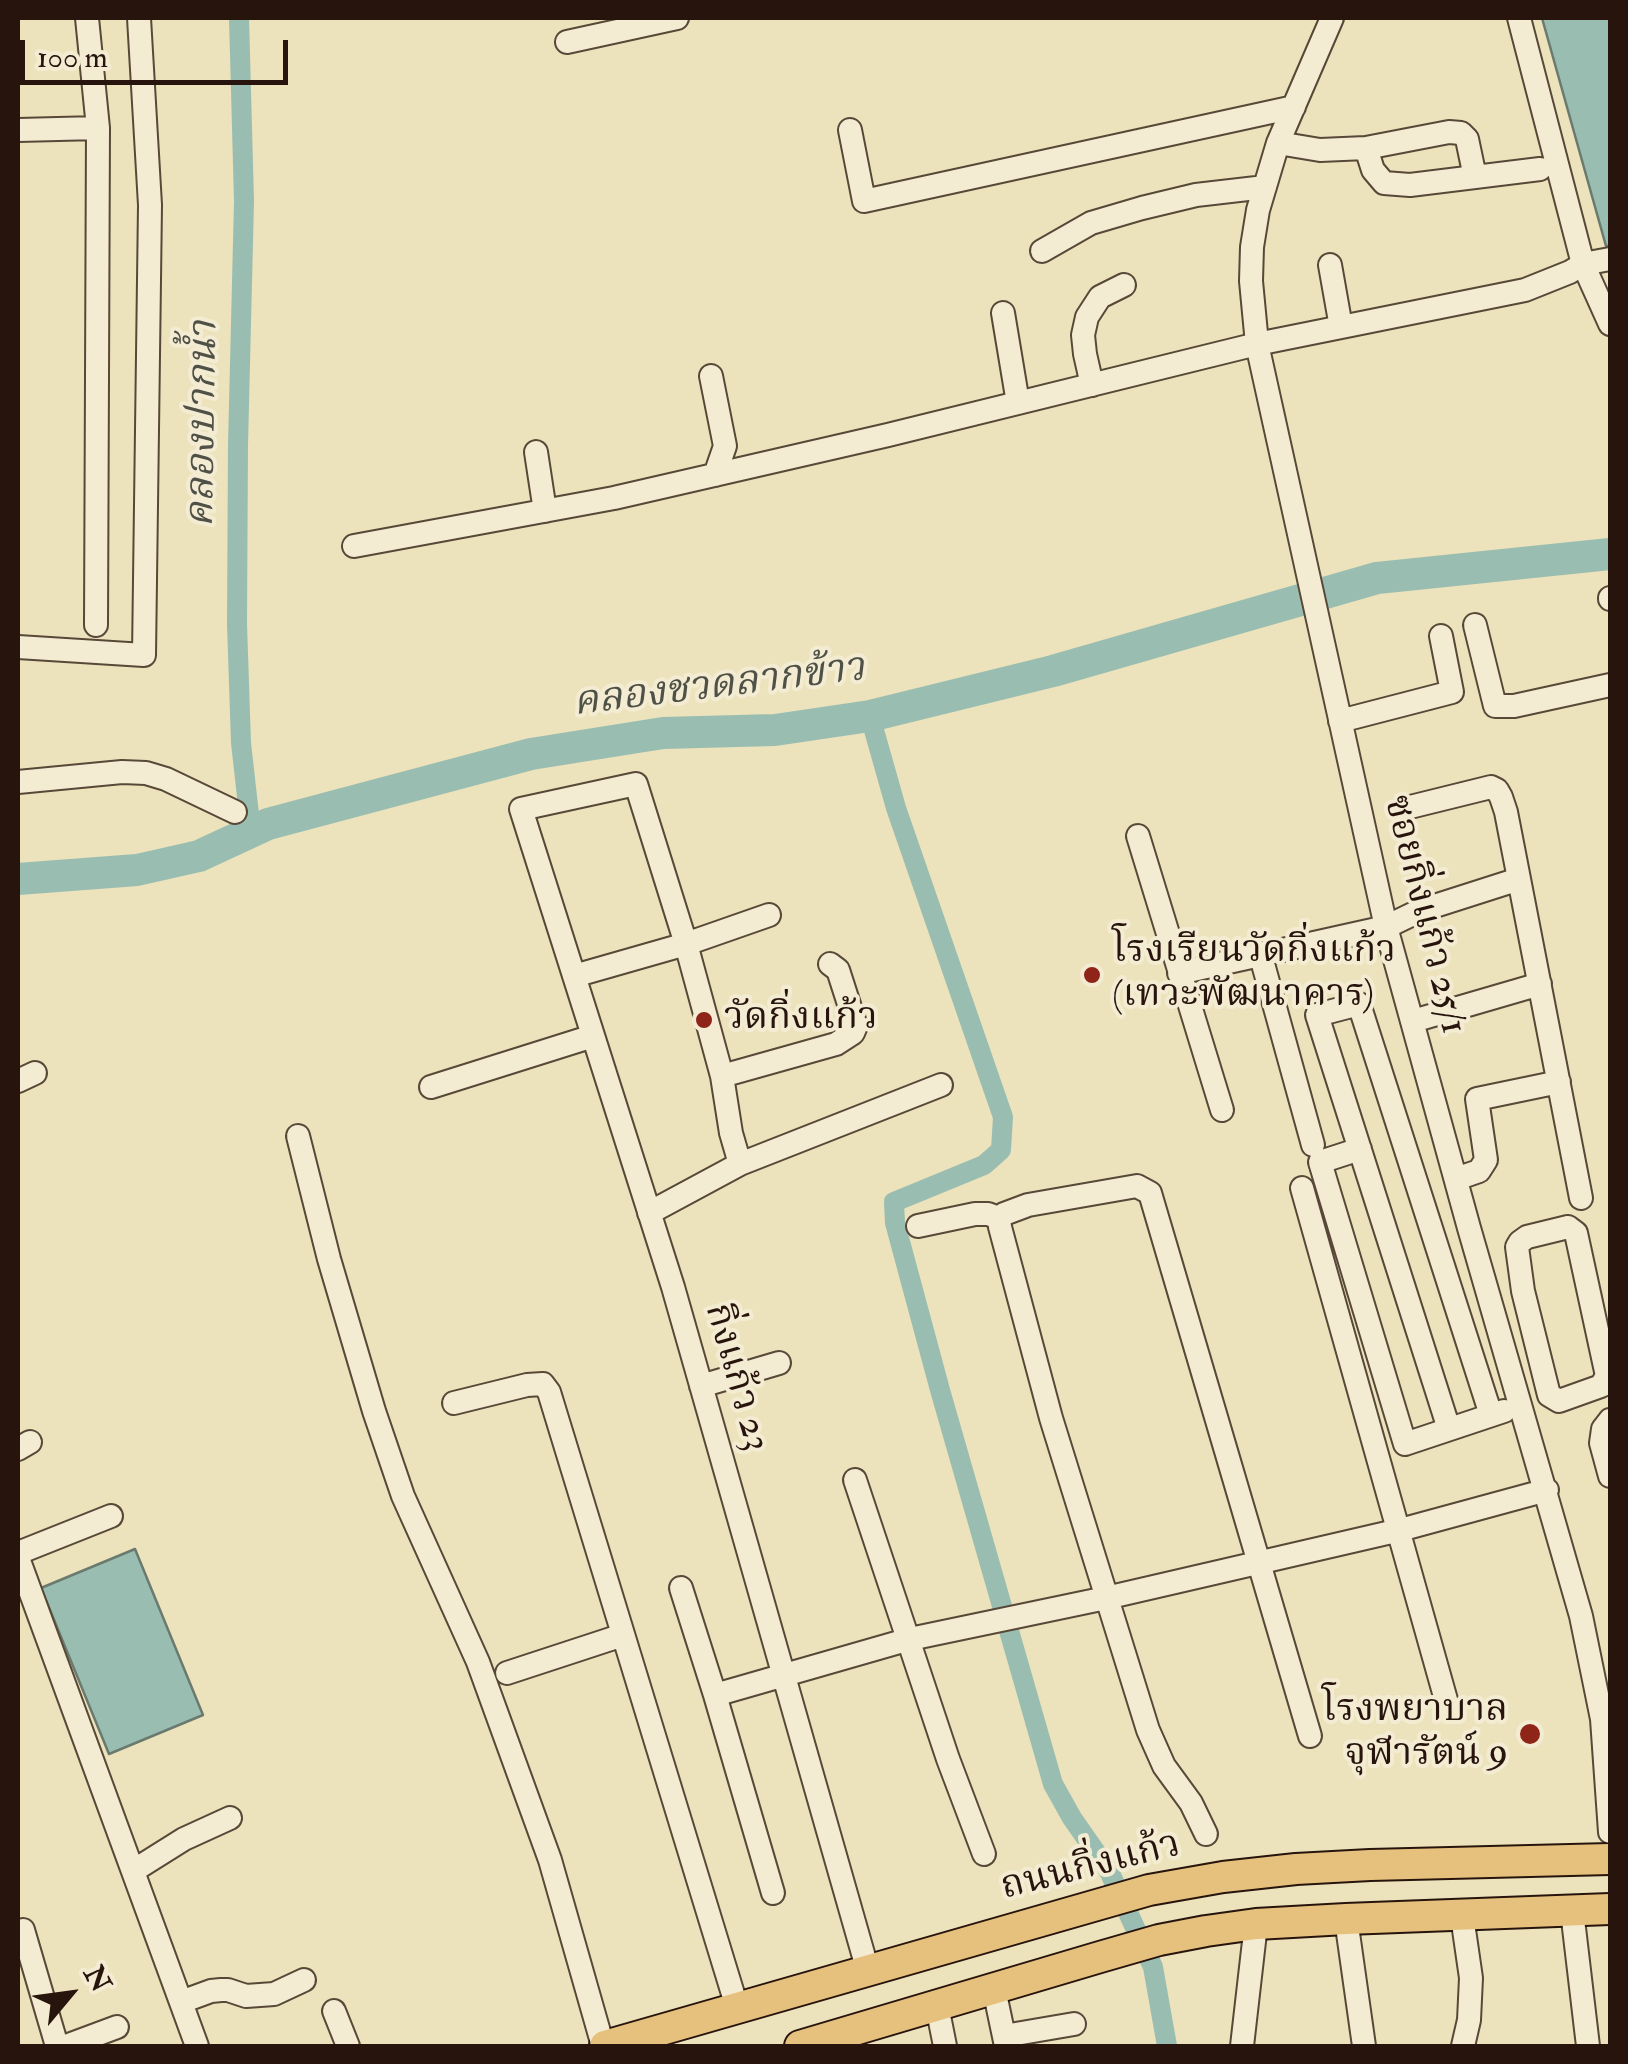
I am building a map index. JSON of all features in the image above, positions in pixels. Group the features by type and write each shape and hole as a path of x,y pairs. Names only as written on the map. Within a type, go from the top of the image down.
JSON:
{"main road":[{"name":"ถนนกิ่งแก้ว","path":"604,2046 1149,1890 1224,1877 1370,1865 1610,1859"},
{"path":"800,2046 1158,1940 1206,1930 1346,1919 1610,1909"}],"street":[{"path":"87,18 98,128 96,625"},
{"path":"18,647 144,655 150,206 139,18"},
{"path":"567,42 677,18"},
{"name":"ซอยกิ่งแก้ว 25/1","path":"1332,18 1278,143 1258,210 1252,247 1257,344 1386,927 1581,1616 1602,1720 1610,1832"},
{"path":"1520,18 1583,264 1610,324"},
{"path":"850,130 864,201 1294,107"},
{"path":"18,130 98,128"},
{"path":"1278,143 1320,150 1366,148 1449,132 1461,134 1466,139 1475,177"},
{"path":"1366,148 1373,170 1384,183 1410,185 1540,169"},
{"path":"1042,251 1091,223 1196,195 1265,186"},
{"path":"354,546 614,498 1257,344 1525,290 1583,264 1610,259"},
{"path":"1330,265 1341,327"},
{"path":"1092,385 1084,354 1087,317 1100,297 1124,285"},
{"path":"1003,313 1018,403"},
{"path":"712,376 725,446 715,475"},
{"path":"536,452 544,511"},
{"path":"1475,624 1496,706 1514,706 1610,686"},
{"path":"1340,721 1452,692 1441,636"},
{"path":"18,782 146,773 235,812"},
{"name":"กิ่งแก้ว 23","path":"686,944 636,784 521,809 701,1386 868,1970"},
{"path":"1402,809 1491,787 1497,790 1506,812 1581,1198"},
{"path":"1138,836 1222,1110"},
{"path":"1179,972 1386,927 1519,879"},
{"path":"574,976 686,944 769,914"},
{"path":"686,944 722,1076 740,1164"},
{"path":"1260,953 1314,1145"},
{"path":"722,1076 836,1044 853,1033 856,1026 838,970 830,964"},
{"path":"1412,1020 1540,984"},
{"path":"1449,1429 1318,1015 1358,1004 1491,1415"},
{"path":"430,1087 593,1036"},
{"path":"1456,1179 1479,1171 1486,1160 1476,1099 1559,1082"},
{"path":"649,1213 740,1164 942,1085"},
{"path":"298,1136 374,1411 403,1496 478,1662 550,1860 604,2046"},
{"path":"1360,1149 1320,1162 1405,1444 1522,1405"},
{"path":"999,1218 1028,1205 1138,1186 1150,1193 1310,1736"},
{"path":"1302,1188 1448,1707"},
{"path":"918,1226 976,1214 999,1218"},
{"path":"999,1218 1051,1418 1148,1730 1164,1766 1191,1803 1206,1834"},
{"path":"1568,1227 1576,1233 1606,1367 1607,1376 1601,1386 1560,1401 1549,1395 1523,1290 1517,1248 1520,1242 1568,1227"},
{"path":"1491,1302 1523,1290"},
{"path":"701,1386 778,1363"},
{"path":"454,1403 527,1386 546,1386 738,2007"},
{"path":"1610,1420 1603,1429 1601,1443 1610,1476"},
{"path":"856,1480 948,1759 984,1854"},
{"path":"715,1695 910,1639 1400,1530 1546,1490"},
{"path":"111,1516 18,1556 197,2046"},
{"path":"681,1588 773,1893"},
{"path":"507,1674 623,1635"},
{"path":"133,1872 184,1838 230,1818"},
{"path":"1572,1911 1588,2046"},
{"path":"1462,1916 1471,1978 1463,2046"},
{"path":"1346,1919 1364,2046"},
{"path":"1242,2046 1256,1924"},
{"path":"23,1930 57,2046"},
{"path":"181,2002 221,1990 246,1996 274,1994 304,1980"},
{"path":"994,1989 1006,2041 1074,2024"},
{"path":"937,2006 945,2046"},
{"path":"334,2011 348,2046"},
{"path":"66,2046 117,2027"}],"water":[{"path":"1542,18 1610,18 1610,246 1606,246"},
{"path":"135,1549 203,1715 109,1754 41,1588"}],"waterway":[{"name":"คลองปากน้ำ","path":"239,18 244,201 237,624 241,743 251,832"},
{"name":"คลองชวดลากข้าว","path":"18,879 137,870 199,856 268,824 531,754 663,733 775,730 870,716 1053,671 1377,578 1610,554"},
{"path":"870,716 896,808 1003,1117 1001,1150 984,1165 894,1202 895,1223 1053,1784 1109,1871 1153,1967 1167,2046"}],"place":[{"name":"โรงเรียนวัดกิ่งแก้ว (เทวะพัฒนาคาร)","path":"1092,975"},
{"name":"วัดกิ่งแก้ว","path":"704,1020"},
{"name":"โรงพยาบาล จุฬารัตน์ 9","path":"1530,1734"}]}
